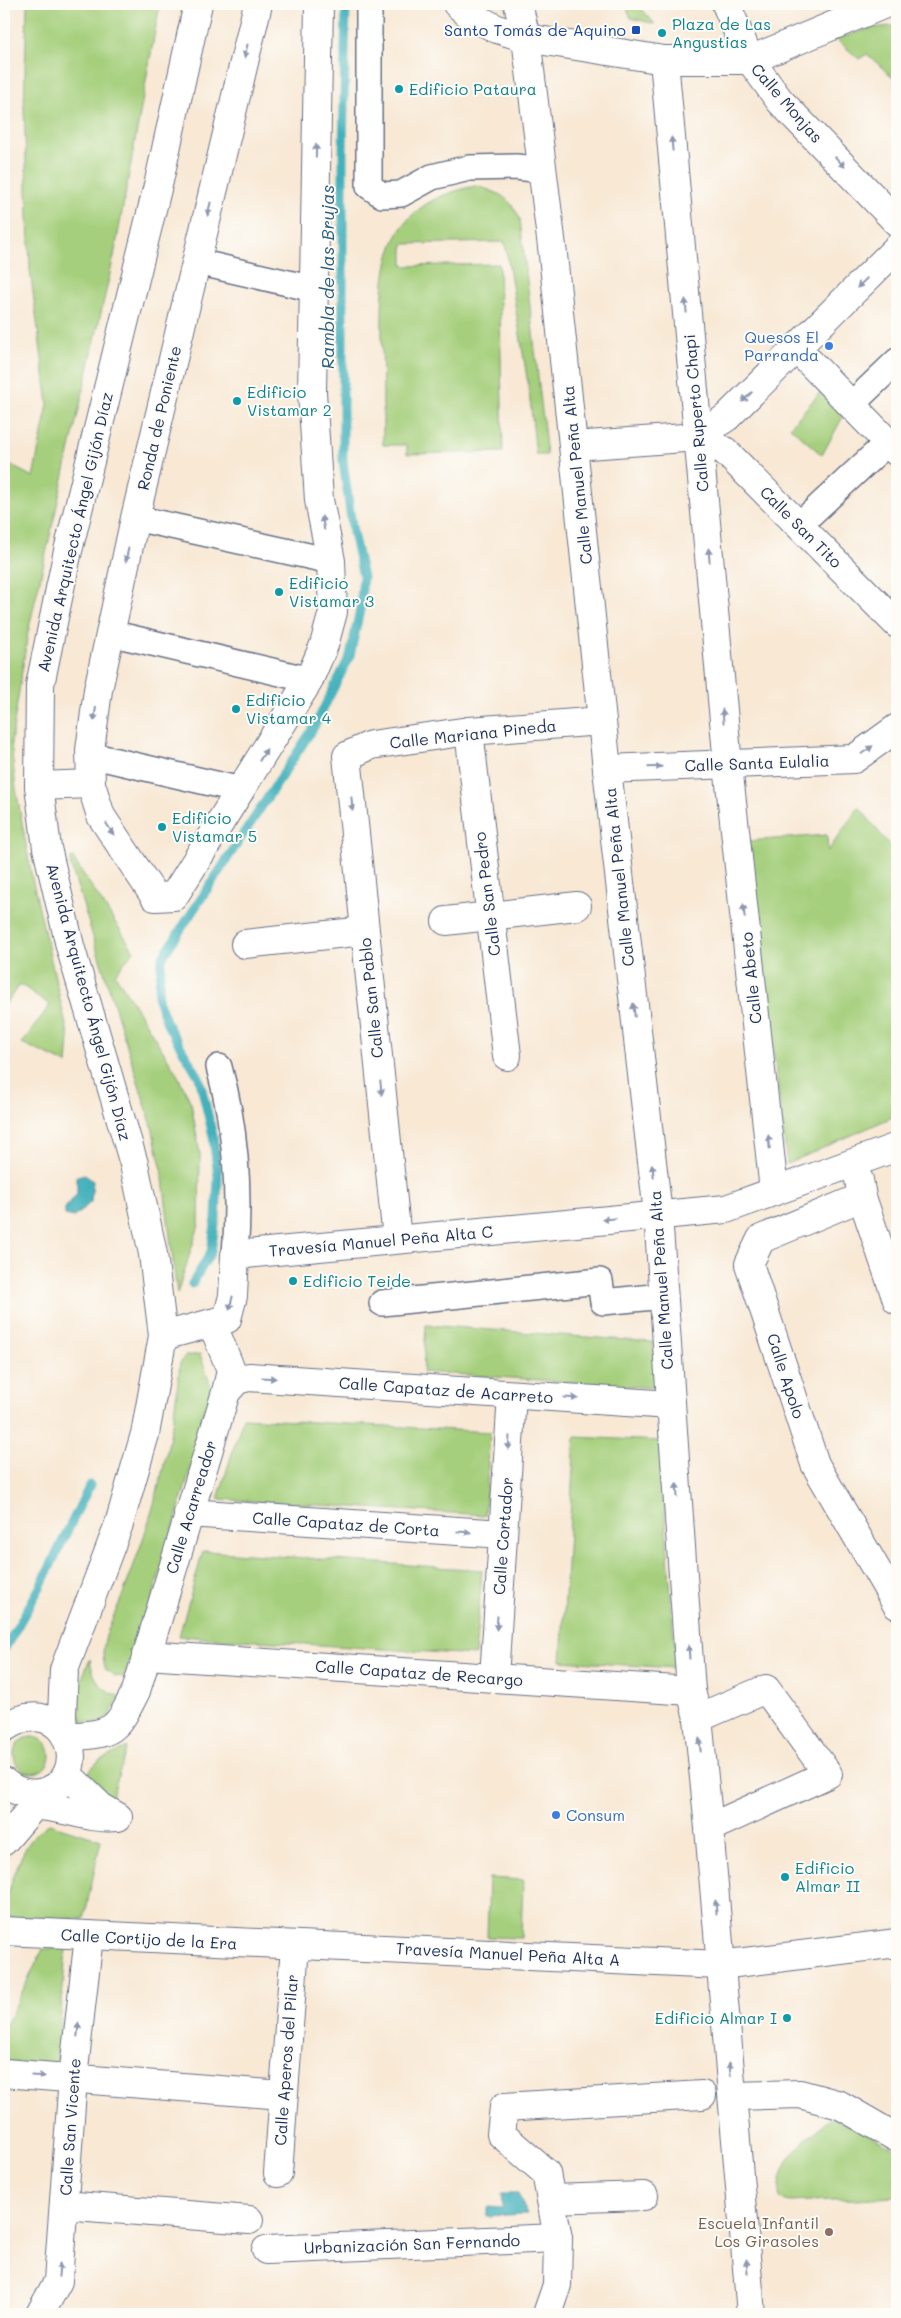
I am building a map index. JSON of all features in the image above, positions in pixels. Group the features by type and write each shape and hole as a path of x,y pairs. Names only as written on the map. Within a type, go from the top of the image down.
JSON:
{"street":[{"name":"Avenida Arquitecto Ángel Gijón Díaz","path":"67,1750 62,1715 64,1670 119,1524 146,1434 163,1336 153,1254 134,1164 70,946 47,848 39,786 40,685 61,583 159,181 198,4"},
{"name":"Ronda de Poniente","path":"241,790 174,896 155,897 101,816 91,784 90,756 98,690 135,518 258,4"},
{"path":"90,756 241,790 310,680 324,645 333,612 331,560 319,500 312,392 318,4"},
{"path":"369,4 370,186 382,195 401,194 432,177 469,168 516,167 543,170"},
{"name":"Calle Monjas","path":"457,4 477,19 497,29 526,38 664,60 750,60 780,101 897,222"},
{"name":"Calle Manuel Peña Alta","path":"518,4 526,38 543,170 574,446 606,769 658,1214 691,1690 698,1718 709,1828 751,2314"},
{"path":"726,4 750,60 885,4"},
{"name":"Calle Ruperto Chapi","path":"664,60 728,765"},
{"path":"574,446 698,437 727,417 897,248"},
{"path":"196,262 314,289"},
{"path":"796,348 892,447 799,525"},
{"path":"851,405 897,361"},
{"name":"Calle San Tito","path":"698,437 725,451 897,624"},
{"path":"135,518 331,560"},
{"path":"110,633 310,680"},
{"name":"Calle Mariana Pineda","path":"347,756 371,745 469,731 602,722"},
{"name":"Calle Santa Eulalia","path":"606,769 854,760 897,728"},
{"name":"Calle San Pedro","path":"469,731 489,916 507,1056"},
{"name":"Calle San Pablo","path":"347,756 398,1239"},
{"name":"Calle Abeto","path":"728,765 774,1191"},
{"path":"39,786 91,784"},
{"path":"446,921 577,906"},
{"path":"245,944 364,931"},
{"path":"163,1336 227,1319 233,1296 237,1211 234,1142 229,1108 218,1067"},
{"name":"Travesía Manuel Peña Alta C","path":"235,1255 726,1209 897,1147"},
{"path":"856,1162 862,1197 897,1300"},
{"name":"Calle Apolo","path":"862,1197 761,1239 749,1264 815,1464 897,1605"},
{"path":"382,1303 600,1281 603,1302 663,1296"},
{"name":"Calle Acarreador","path":"67,1750 108,1746 130,1727 136,1691 146,1655 226,1392 230,1370 212,1323"},
{"name":"Calle Capataz de Acarreto","path":"226,1392 237,1380 249,1377 670,1405"},
{"name":"Calle Cortador","path":"494,1678 512,1394"},
{"name":"Calle Capataz de Corta","path":"188,1513 503,1534"},
{"name":"Calle Capataz de Recargo","path":"146,1655 691,1690"},
{"name":"Avenida Arquitecto Ángel Gijón Díaz","path":"11,1723 45,1693 64,1670"},
{"path":"698,1718 766,1689 828,1774 709,1828"},
{"name":"Avenida Arquitecto Ángel Gijón Díaz","path":"11,1723 34,1716 51,1720 67,1750"},
{"path":"4,1840 41,1799 58,1785 67,1750"},
{"path":"4,1782 12,1789 41,1799 51,1806 100,1819 121,1819 101,1807 67,1750"},
{"name":"Calle Cortijo de la Era","path":"4,1931 295,1946"},
{"name":"Calle San Vicente","path":"40,2314 58,2282 73,2078 89,1936"},
{"name":"Travesía Manuel Peña Alta A","path":"295,1946 416,1949 720,1965 897,1943"},
{"name":"Calle Aperos del Pilar","path":"278,2173 295,1946"},
{"path":"4,2073 283,2095"},
{"path":"733,2096 800,2094 840,2105 897,2138"},
{"path":"547,2314 557,2284 558,2238 546,2173 501,2134 504,2107 702,2095"},
{"path":"551,2199 644,2196"},
{"path":"64,2206 249,2220"},
{"name":"Urbanización San Fernando","path":"266,2250 558,2238"}],"green space":[{"path":"27,4 160,4 114,256 28,632 11,743 16,789 32,878 69,1038 67,1064 22,1043 50,1005 20,984 4,1006 4,462 33,477 48,404 30,270 24,109"},
{"path":"625,4 637,4 655,24 631,18"},
{"path":"897,27 897,81 867,54 859,59 836,39 871,28"},
{"path":"476,186 498,193 508,200 520,219 547,455 536,455 529,390 505,242 403,244 403,266 499,264 503,452 407,454 407,445 383,445 383,287 387,262 394,241 406,222 423,206 446,194"},
{"path":"822,390 845,413 822,455 790,427"},
{"path":"859,807 894,851 897,849 897,1115 787,1164 748,841 827,835 828,851"},
{"path":"72,857 134,951 115,974 176,1072 191,1103 200,1154 199,1225 177,1294 162,1170 151,1123 70,863"},
{"path":"426,1325 653,1342 656,1388 423,1372"},
{"path":"200,1354 213,1392 146,1621 124,1677 115,1676 106,1670 103,1661 107,1632 134,1565 153,1509 167,1453 180,1363 185,1356"},
{"path":"243,1418 490,1432 485,1515 218,1499"},
{"path":"575,1437 660,1441 676,1668 561,1661"},
{"path":"203,1551 482,1570 475,1655 179,1636"},
{"path":"90,1659 95,1677 102,1687 119,1696 110,1715 102,1721 82,1722 71,1704"},
{"path":"32,1737 39,1738 45,1742 49,1748 49,1762 45,1768 39,1772 32,1773 25,1772 19,1768 15,1762 14,1755 15,1748 19,1742 25,1738"},
{"path":"127,1747 111,1800 87,1778 89,1772 97,1763"},
{"path":"49,1824 101,1840 84,1919 4,1918 4,1908 19,1861 31,1840"},
{"path":"489,1878 523,1880 521,1938 487,1937"},
{"path":"66,1948 57,2066 4,2061 4,2029 43,1949"},
{"path":"836,2115 897,2150 897,2197 790,2202 779,2199 780,2184 789,2160 804,2141"}],"water":[{"path":"85,1174 93,1181 91,1202 74,1217 65,1215 65,1208 77,1194 77,1176"},
{"path":"502,2193 518,2193 527,2214 487,2216 487,2207 503,2208"}],"waterway":[{"name":"Rambla de las Brujas","path":"192,1284 211,1252 216,1218 218,1177 213,1136 199,1077 168,1026 158,999 162,958 314,727 350,656 360,610 363,577 353,533 343,461 343,153 346,4"},
{"name":"Rambla de las Brujas","path":"4,1650 40,1587 90,1485"}],"place":[{"name":"Santo Tomás de Aquino","path":"636,30"},
{"name":"Plaza de Las Angustias","path":"662,33"},
{"name":"Edificio Pataura","path":"399,89"},
{"name":"Quesos El Parranda","path":"829,346"},
{"name":"Edificio Vistamar 2","path":"237,401"},
{"name":"Edificio Vistamar 3","path":"279,592"},
{"name":"Edificio Vistamar 4","path":"236,709"},
{"name":"Edificio Vistamar 5","path":"162,827"},
{"name":"Edificio Teide","path":"293,1281"},
{"name":"Consum","path":"556,1815"},
{"name":"Edificio Almar II","path":"785,1877"},
{"name":"Edificio Almar I","path":"787,2018"},
{"name":"Escuela Infantil Los Girasoles","path":"829,2232"}]}
